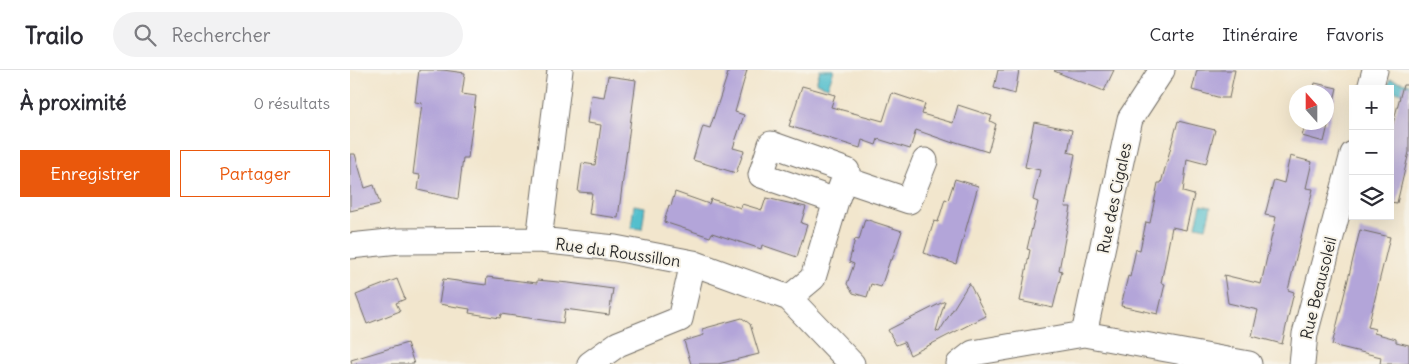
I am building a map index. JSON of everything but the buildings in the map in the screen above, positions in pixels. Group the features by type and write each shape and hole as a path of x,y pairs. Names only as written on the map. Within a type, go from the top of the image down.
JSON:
{"street":[{"path":"539,240 560,70"},
{"name":"Rue des Cigales","path":"1084,334 1130,119 1162,70"},
{"path":"1371,85 1375,70"},
{"path":"789,298 813,278 840,190 908,201 926,161"},
{"name":"Rue Beausoleil","path":"1302,364 1305,334 1349,169"},
{"name":"Rue du Roussillon","path":"350,246 399,241 539,240 615,248 693,263 789,298 852,364"},
{"path":"590,364 618,344 680,319 693,263"},
{"path":"959,364 973,353 1084,334 1249,364"}],"water":[{"path":"820,70 834,70 828,87 816,83"},
{"path":"1390,79 1409,84 1409,95 1394,91 1394,85 1389,85"},
{"path":"634,205 645,207 642,229 631,228"},
{"path":"1201,205 1211,207 1206,228 1196,226"}]}
